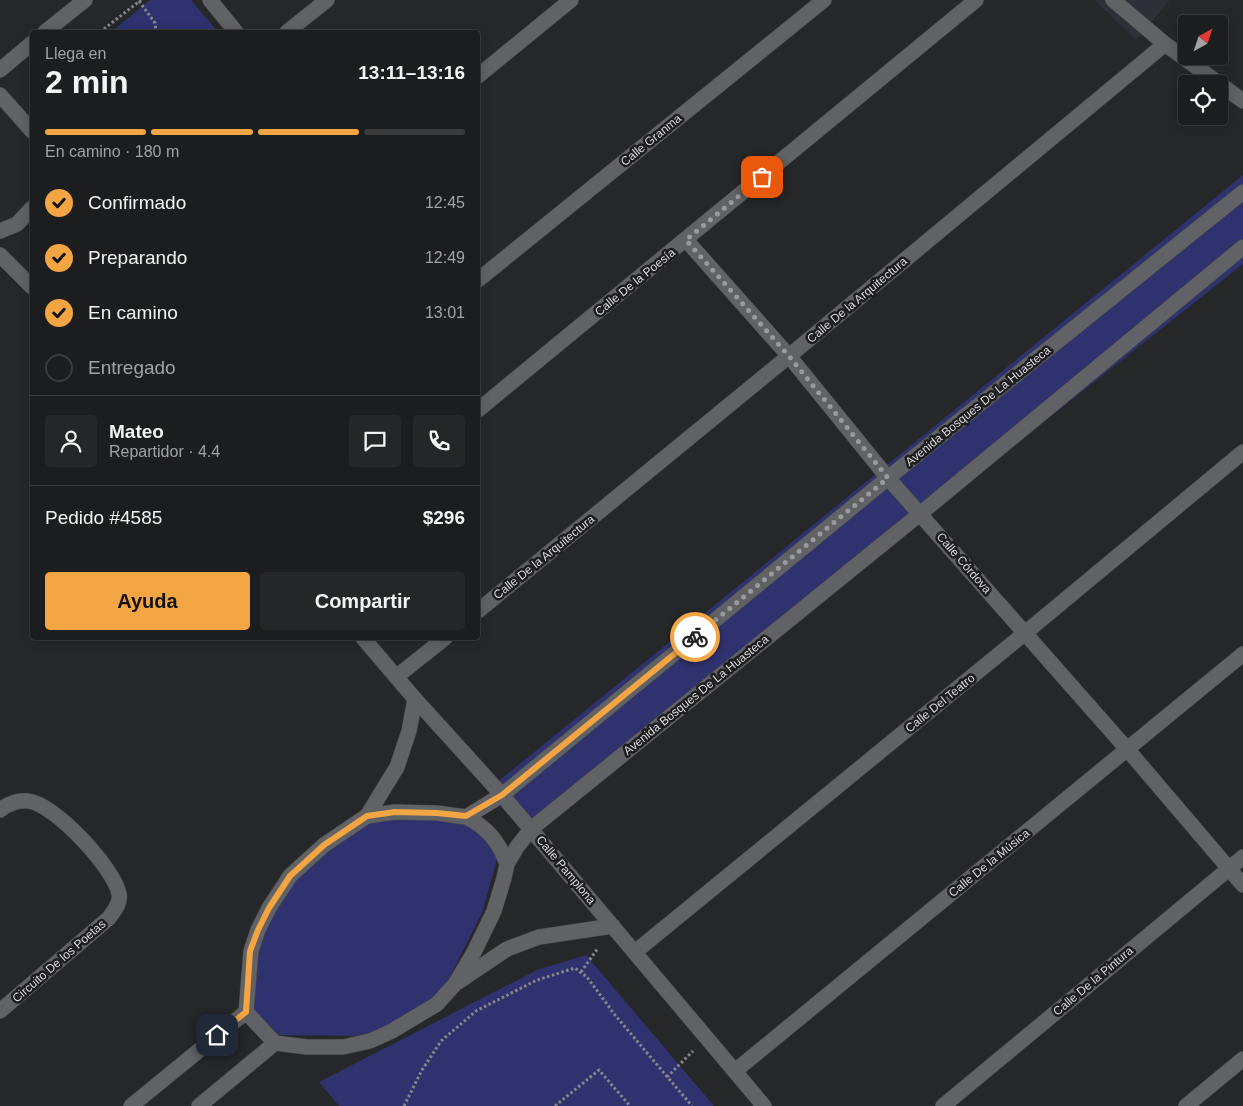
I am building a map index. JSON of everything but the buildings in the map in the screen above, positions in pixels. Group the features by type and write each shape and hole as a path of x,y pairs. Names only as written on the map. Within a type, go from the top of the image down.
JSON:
{"street":[{"path":"48,30 85,0"},
{"path":"210,0 234,30"},
{"path":"290,30 327,0"},
{"path":"480,74 571,0"},
{"name":"Calle Granma","path":"480,278 824,0"},
{"name":"Calle De la Poesía","path":"480,408 976,0"},
{"path":"1112,0 1165,44 1243,101"},
{"name":"Calle De la Arquitectura","path":"480,609 1165,44"},
{"path":"0,70 30,45"},
{"path":"0,95 30,129"},
{"name":"Avenida Bosques De La Huasteca","path":"466,816 502,795 888,478 1243,192"},
{"path":"0,231 17,224 30,210"},
{"name":"Calle Córdova","path":"686,240 789,356 888,478 1243,885"},
{"name":"Avenida Bosques De La Huasteca","path":"275,1043 308,1047 343,1047 370,1041 392,1031 437,1004 455,984 474,952 494,911 507,864 530,828 920,513 1243,247"},
{"path":"0,255 30,285"},
{"name":"Calle Del Teatro","path":"636,952 1243,452"},
{"name":"Calle Pamplona","path":"365,640 502,795 764,1106"},
{"path":"396,677 442,640"},
{"name":"Calle De la Música","path":"735,1072 1243,654"},
{"path":"199,1106 275,1043 246,1012 250,951 258,930 281,888 290,876 324,845 367,816 397,767 409,730 415,699"},
{"name":"Circuito De los Poetas","path":"0,810 16,802 29,801 42,805 54,812 67,823 95,854 115,883 120,894 119,903 109,918 0,1011"},
{"path":"367,816 395,812 466,816 491,834 503,852 507,864"},
{"name":"Calle De la Pintura","path":"943,1106 1243,857"},
{"path":"455,984 507,949 538,937 614,926"},
{"path":"131,1106 246,1012"},
{"path":"1186,1106 1243,1059"}],"path":[{"path":"104,30 140,1 155,23 156,30"},
{"path":"404,1106 422,1070 442,1041 476,1011 537,980 575,968 587,976 616,1015 692,1106"},
{"path":"667,1077 707,1038"},
{"path":"555,1106 599,1070 630,1106"}],"shaded area":[{"path":"150,0 191,0 216,30 113,30"},
{"path":"1094,0 1170,0 1136,40"},
{"path":"1243,175 1243,264 534,826 495,784"},
{"path":"392,813 456,815 500,849 482,913 439,998 374,1036 274,1035 242,997 268,911 334,838"},
{"path":"586,955 714,1106 339,1106 319,1082 537,970"}],"way so far":[{"path":"695,637 888,478 789,356 686,240 762,177"}],"route":[{"path":"217,1035 246,1012 250,951 269,908 290,876 324,845 367,816 395,812 466,816 481,809 502,795 695,637"}]}
